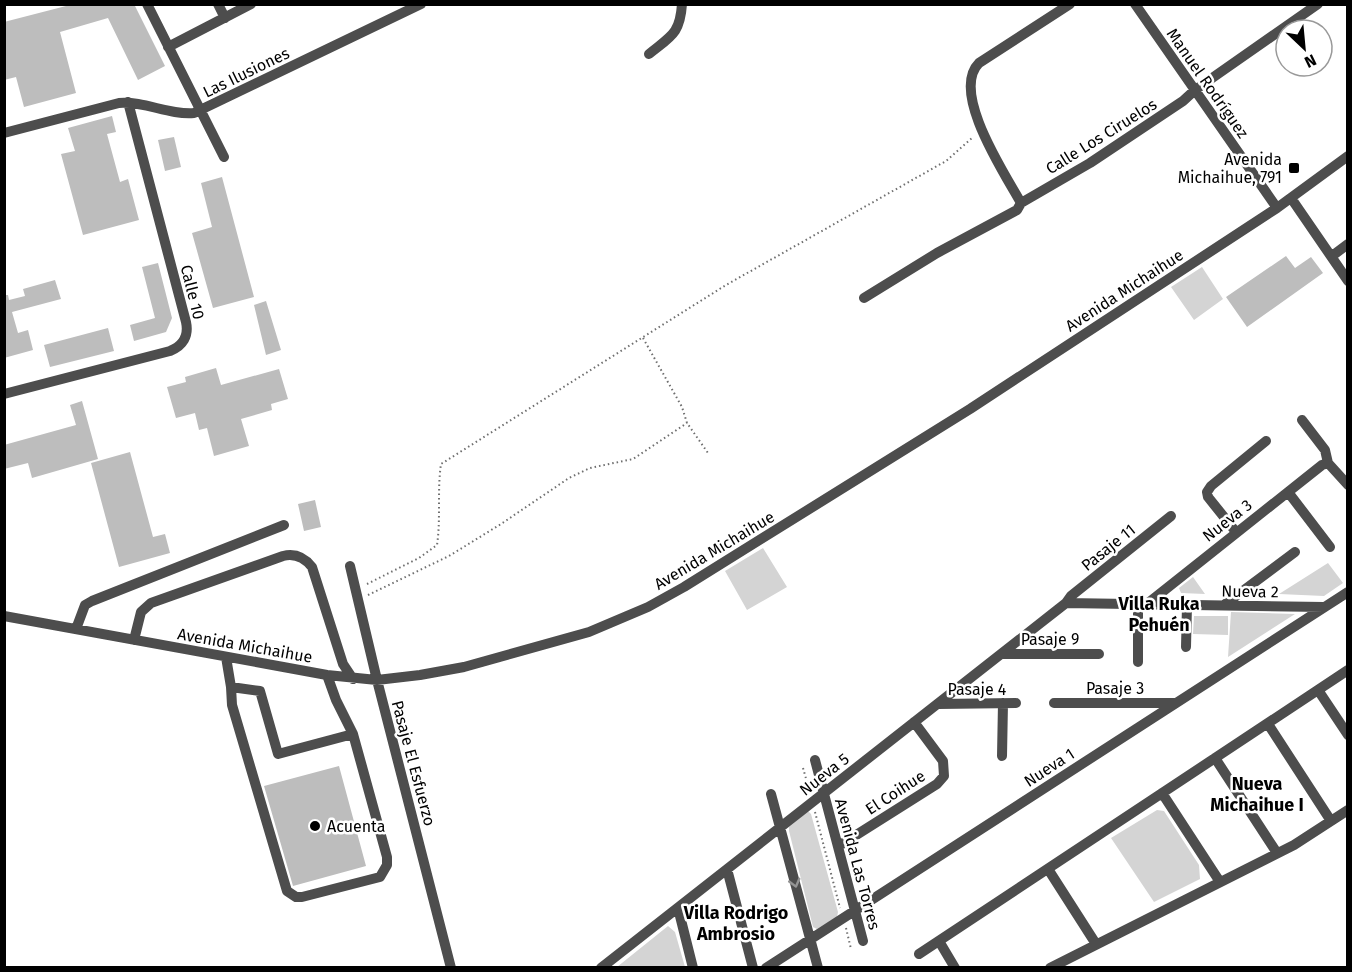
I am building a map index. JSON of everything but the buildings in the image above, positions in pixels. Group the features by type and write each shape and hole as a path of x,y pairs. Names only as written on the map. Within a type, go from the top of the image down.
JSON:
{"street":[{"path":"147,4 224,157"},
{"path":"218,4 225,18"},
{"path":"168,47 250,4"},
{"name":"Las Ilusiones","path":"4,133 128,102 181,113 200,111 421,4"},
{"path":"649,54 676,31 681,22 682,4"},
{"path":"1021,203 980,129 974,108 971,82 976,66 1070,4"},
{"name":"Manuel Rodríguez","path":"1135,4 1277,208"},
{"name":"Calle Los Ciruelos","path":"864,298 937,253 1017,210 1021,203 1117,146 1318,4"},
{"name":"Calle 10","path":"4,394 170,351 184,340 186,322 128,102"},
{"name":"Avenida Michaihue","path":"4,615 327,675 376,680 442,672 590,632 648,607 693,581 970,409 1277,208 1347,156"},
{"path":"1291,198 1347,281"},
{"path":"1332,256 1347,244"},
{"path":"1302,420 1325,450 1328,463 1347,485"},
{"path":"1236,532 1207,492 1211,486 1266,441"},
{"name":"Nueva 3","path":"1142,604 1322,465 1328,463"},
{"path":"1288,492 1330,546"},
{"name":"Pasaje 11","path":"1066,603 1071,596 1171,516"},
{"path":"76,629 86,605 92,601 284,525"},
{"path":"1224,605 1295,552"},
{"path":"134,640 141,612 151,603 283,556 295,555 307,561 312,567 340,655 353,679"},
{"name":"Pasaje El Esfuerzo","path":"350,566 376,680 451,968"},
{"name":"Nueva 1","path":"766,968 1347,592"},
{"name":"Nueva 2","path":"1066,603 1325,607"},
{"name":"Nueva 5","path":"601,968 1066,603"},
{"path":"1138,662 1142,604"},
{"path":"1186,647 1187,604"},
{"name":"Pasaje 9","path":"1001,654 1099,654"},
{"path":"226,657 232,705 288,891 296,897 380,877 387,865 387,857 353,734 336,700 327,675"},
{"path":"920,954 1347,670"},
{"path":"231,687 260,691 278,754 353,734"},
{"path":"1318,690 1347,735"},
{"path":"1002,703 1002,756"},
{"name":"Pasaje 4","path":"938,704 1016,703"},
{"name":"Pasaje 3","path":"1054,703 1176,703"},
{"name":"El Coihue","path":"838,845 928,790 944,776 943,761 914,722"},
{"path":"1268,723 1331,821"},
{"path":"1215,758 1277,853"},
{"name":"Avenida Las Torres","path":"815,760 863,941"},
{"path":"1162,793 1220,882"},
{"path":"771,794 818,968"},
{"path":"1050,968 1294,845 1347,810"},
{"path":"727,869 753,968"},
{"path":"1048,869 1096,944"},
{"path":"678,908 693,968"},
{"path":"939,941 955,968"}],"path":[{"path":"357,595 419,558 436,545 440,527 441,464 726,285 946,161 980,129"},
{"path":"643,337 682,407 687,423 708,453"},
{"path":"357,595 450,556 569,478 590,468 633,459 687,423"},
{"path":"803,768 851,949"}],"shaded area":[{"path":"1202,267 1223,299 1194,320 1171,287"},
{"path":"763,548 787,587 747,610 725,571"},
{"path":"1328,563 1343,583 1324,596 1279,594"},
{"path":"1193,577 1205,594 1181,593 1179,588"},
{"path":"1231,612 1295,614 1228,657"},
{"path":"1194,616 1228,616 1228,635 1193,634"},
{"path":"1157,810 1164,811 1199,865 1200,879 1154,902 1111,838"},
{"path":"808,811 811,814 838,912 837,917 817,929 813,927 789,831 789,827"},
{"path":"668,926 675,932 685,967 617,967"}],"place":[{"name":"Avenida Michaihue, 791","path":"1294,168"},
{"name":"Acuenta","path":"315,826"}],"district":[{"name":"Villa Ruka Pehuén","path":"1159,614"},
{"name":"Nueva Michaihue I","path":"1257,794"},
{"name":"Villa Rodrigo Ambrosio","path":"736,923"}]}
